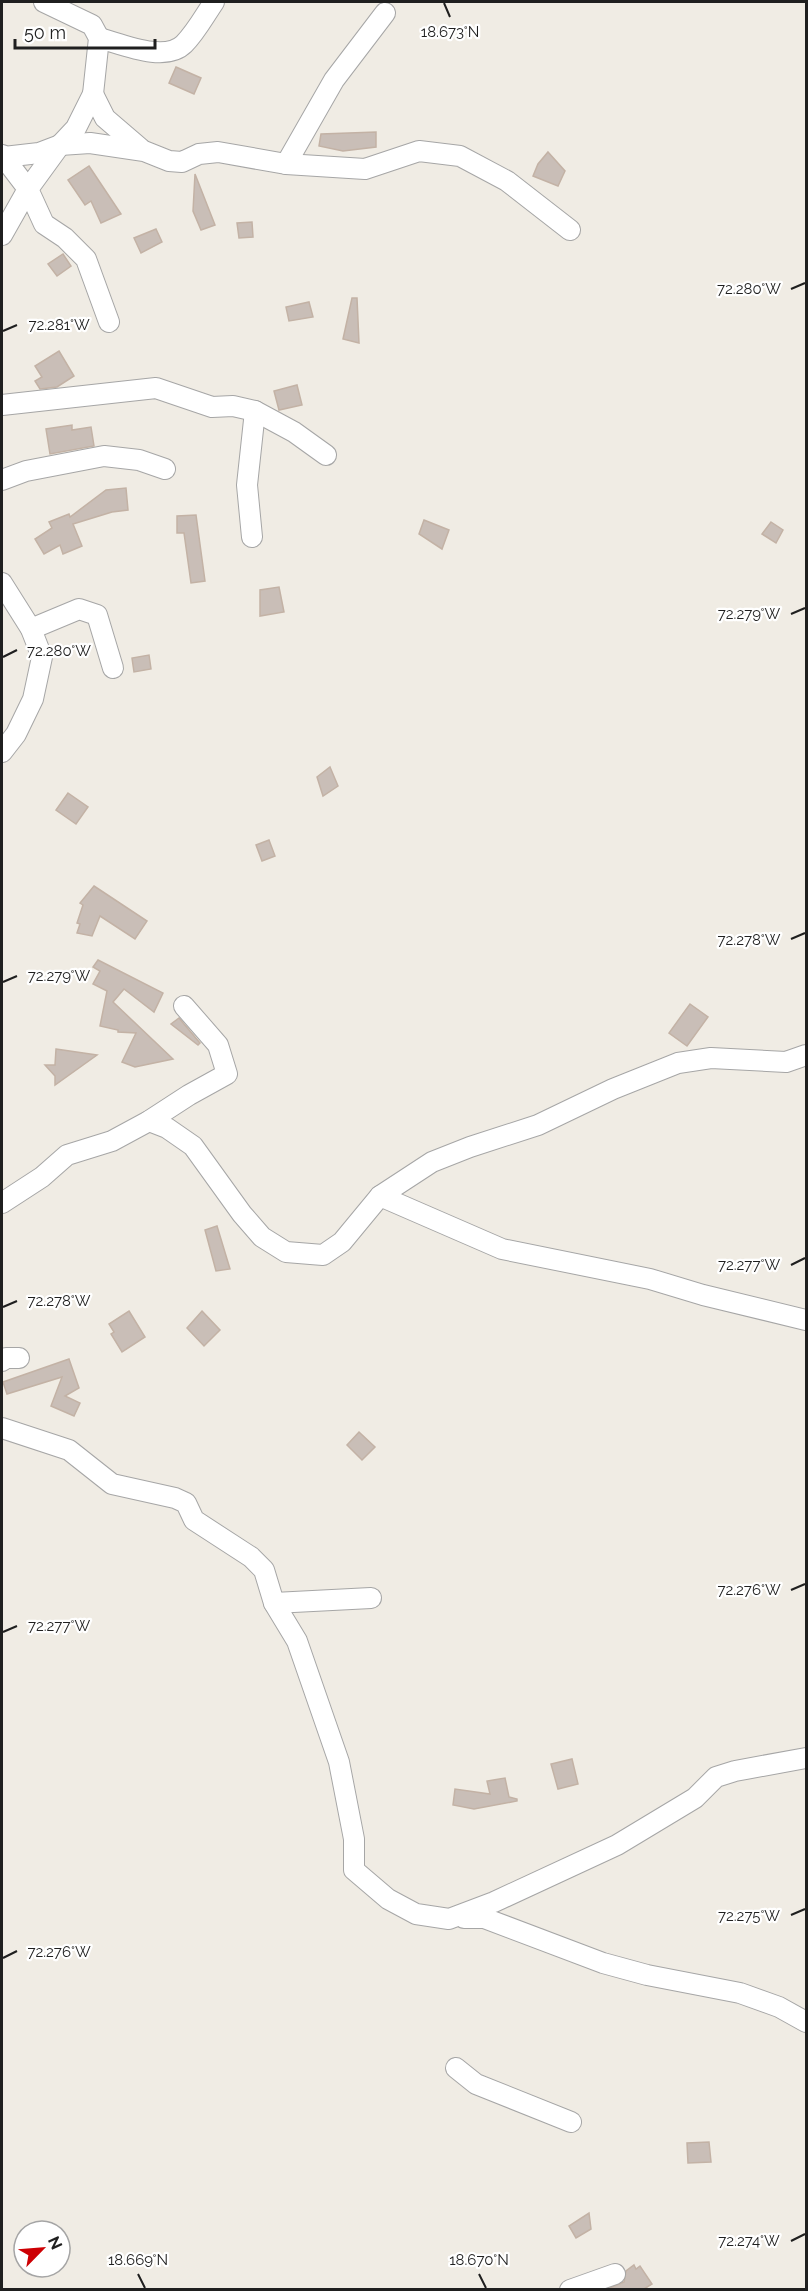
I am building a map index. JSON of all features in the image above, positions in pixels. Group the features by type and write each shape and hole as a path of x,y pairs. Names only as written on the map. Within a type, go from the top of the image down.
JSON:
{"street":[{"path":"2,235 28,189 60,145 76,128 93,94 99,38 92,25 44,2"},
{"path":"99,38 156,54 167,52 183,45 214,2"},
{"path":"286,164 334,80 385,13"},
{"path":"93,94 105,118 144,151"},
{"path":"3,156 39,153 60,145 90,143 144,151 169,161 182,162 199,154 218,152 286,164 365,169 419,151 460,156 507,181 570,230"},
{"path":"3,156 28,189 44,224 65,238 86,259 109,322"},
{"path":"2,405 156,388 212,406 233,406 255,411 294,432 326,455"},
{"path":"252,537 247,485 255,411"},
{"path":"2,480 26,471 104,456 138,460 165,469"},
{"path":"2,583 32,629 42,657 34,696 16,734 2,752"},
{"path":"32,629 79,609 97,615 113,668"},
{"path":"2,1203 42,1177 67,1155 112,1141 227,1074 218,1045 184,1006"},
{"path":"149,1121 167,1128 193,1146 242,1214 262,1237 285,1252 323,1255 342,1242 380,1196 432,1162 538,1125 613,1089 678,1063 711,1058 786,1062 807,1055"},
{"path":"380,1196 502,1249 650,1279 703,1296 807,1320"},
{"path":"2,1428 69,1450 112,1484 175,1498 186,1503 194,1520 251,1557 264,1570 274,1603 297,1641 339,1762 354,1839 354,1870 388,1899 416,1914 449,1919 484,1918 603,1963 647,1975 740,1993 779,2007 807,2022"},
{"path":"274,1603 371,1598"},
{"path":"449,1919 494,1902 617,1845 695,1798 716,1777 735,1771 807,1758"},
{"path":"456,2068 476,2084 571,2122"},
{"path":"570,2289 615,2274"}],"building":[{"path":"176,67 201,78 194,94 169,83"},
{"path":"376,132 376,147 343,151 319,146 321,134"},
{"path":"548,152 565,171 558,186 533,176 538,164"},
{"path":"89,166 121,214 101,223 91,201 85,205 68,180"},
{"path":"195,174 215,225 201,230 193,211"},
{"path":"252,222 253,237 239,238 237,223"},
{"path":"156,229 162,242 141,253 134,238"},
{"path":"63,254 71,266 57,276 48,264"},
{"path":"352,298 357,298 359,343 343,339"},
{"path":"309,302 313,317 289,321 286,307"},
{"path":"59,351 74,376 57,387 40,389 35,381 42,377 35,366"},
{"path":"297,385 302,405 279,410 274,391"},
{"path":"72,425 72,430 91,427 94,446 50,454 46,429"},
{"path":"126,488 128,510 112,512 73,524 82,546 63,554 60,545 44,554 35,539 52,528 49,522 69,514 70,517 106,490"},
{"path":"196,515 205,581 191,583 184,533 177,533 177,516"},
{"path":"424,520 449,530 442,549 419,534"},
{"path":"771,522 783,530 776,543 762,534"},
{"path":"279,587 284,612 260,616 260,590"},
{"path":"149,655 151,669 134,672 132,658"},
{"path":"330,767 338,786 323,796 317,777"},
{"path":"68,793 88,807 76,824 56,810"},
{"path":"269,840 275,856 262,861 256,845"},
{"path":"94,886 147,921 135,939 100,916 92,936 77,933 80,924 77,923 83,905 80,903"},
{"path":"98,960 163,993 154,1012 124,989 113,1002 173,1059 135,1067 122,1062 136,1033 118,1032 118,1030 100,1026 107,991 93,984 100,971 93,967"},
{"path":"690,1004 708,1017 687,1046 669,1033"},
{"path":"179,1018 200,1043 198,1045 171,1024"},
{"path":"56,1049 97,1055 55,1085 55,1076 45,1065 55,1065"},
{"path":"217,1226 230,1269 216,1271 205,1230"},
{"path":"129,1311 145,1337 122,1352 111,1334 114,1332 109,1324"},
{"path":"202,1311 220,1330 204,1346 187,1328"},
{"path":"69,1359 79,1388 65,1396 80,1403 74,1416 51,1406 62,1377 7,1394 3,1382"},
{"path":"359,1432 375,1447 362,1460 347,1445"},
{"path":"572,1759 578,1784 558,1789 551,1764"},
{"path":"505,1778 509,1797 517,1801 474,1809 453,1805 455,1789 490,1794 487,1781"},
{"path":"709,2142 711,2162 688,2163 687,2143"},
{"path":"589,2213 591,2229 576,2238 569,2226"},
{"path":"634,2265 636,2269 640,2266 652,2284 644,2289 607,2289 624,2282 626,2271"}]}
